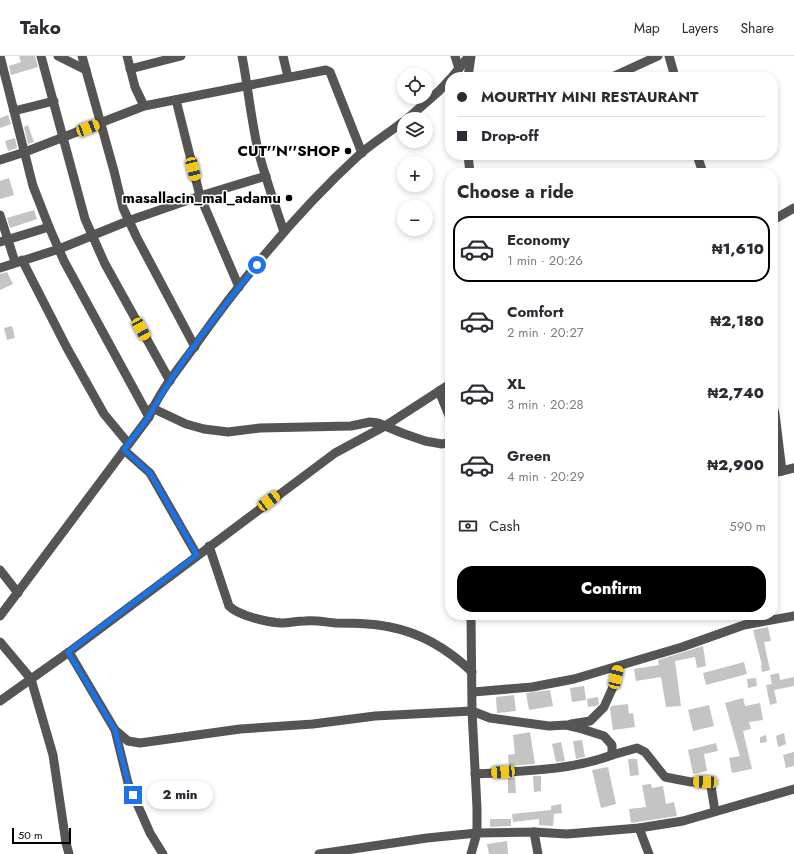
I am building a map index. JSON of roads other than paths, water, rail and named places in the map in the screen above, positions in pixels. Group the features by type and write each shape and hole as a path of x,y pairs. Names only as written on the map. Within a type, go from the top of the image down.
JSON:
{"street":[{"path":"0,56 2,74 14,111 33,186 49,227 64,261 151,412 204,429 228,432 260,428 352,426 370,422 378,423 402,434 425,441 445,443"},
{"path":"41,56 82,212 105,264 170,381"},
{"path":"58,56 86,70"},
{"path":"127,56 135,87 144,106"},
{"path":"130,69 163,58 181,56"},
{"path":"242,56 258,150 284,232"},
{"path":"283,56 288,77"},
{"path":"455,56 459,69"},
{"path":"456,72 470,56"},
{"path":"468,72 470,56"},
{"path":"623,72 658,56"},
{"path":"669,56 674,72"},
{"path":"84,57 86,70 128,222 195,346"},
{"path":"0,160 101,124 144,106 322,70 330,72 362,153"},
{"path":"415,112 445,84"},
{"path":"176,100 200,196 239,287"},
{"path":"14,111 54,101"},
{"path":"0,616 126,447 151,412 170,381 239,287 284,232 362,153 397,126"},
{"path":"0,268 59,249 92,235 200,196 266,176"},
{"path":"778,217 794,208"},
{"path":"0,215 4,241 19,261 104,414 126,447 150,473 197,555"},
{"path":"4,241 49,227"},
{"path":"0,701 335,453 384,426 445,387"},
{"path":"439,391 445,406"},
{"path":"778,472 794,468"},
{"path":"209,546 229,606 233,611 264,621 281,623 306,620 389,626 405,630 442,647 460,660 472,672"},
{"path":"0,570 18,593"},
{"path":"778,619 794,616"},
{"path":"471,620 472,711 477,808 476,833 471,854"},
{"path":"473,692 532,687 574,679 682,647 744,625 772,620"},
{"path":"0,642 31,679 53,755 66,844 69,854"},
{"path":"68,652 115,730 128,783 150,833 163,854"},
{"path":"115,730 128,741 140,743 240,729 314,724 375,716 472,711 490,718 549,726 566,725 590,721 604,707 613,687 618,666"},
{"path":"566,725 604,736 612,746 612,755"},
{"path":"475,774 545,769 599,760 637,748 645,752 665,777 691,782 705,782 711,786 715,811"},
{"path":"319,854 341,852 427,838 476,833 534,832 567,834 640,828 683,821 794,789"},
{"path":"640,828 648,854"},
{"path":"534,832 538,854"}],"place":[{"name":"CUT''N''SHOP","path":"348,151"},
{"name":"masallacin_mal_adamu","path":"289,198"}]}
